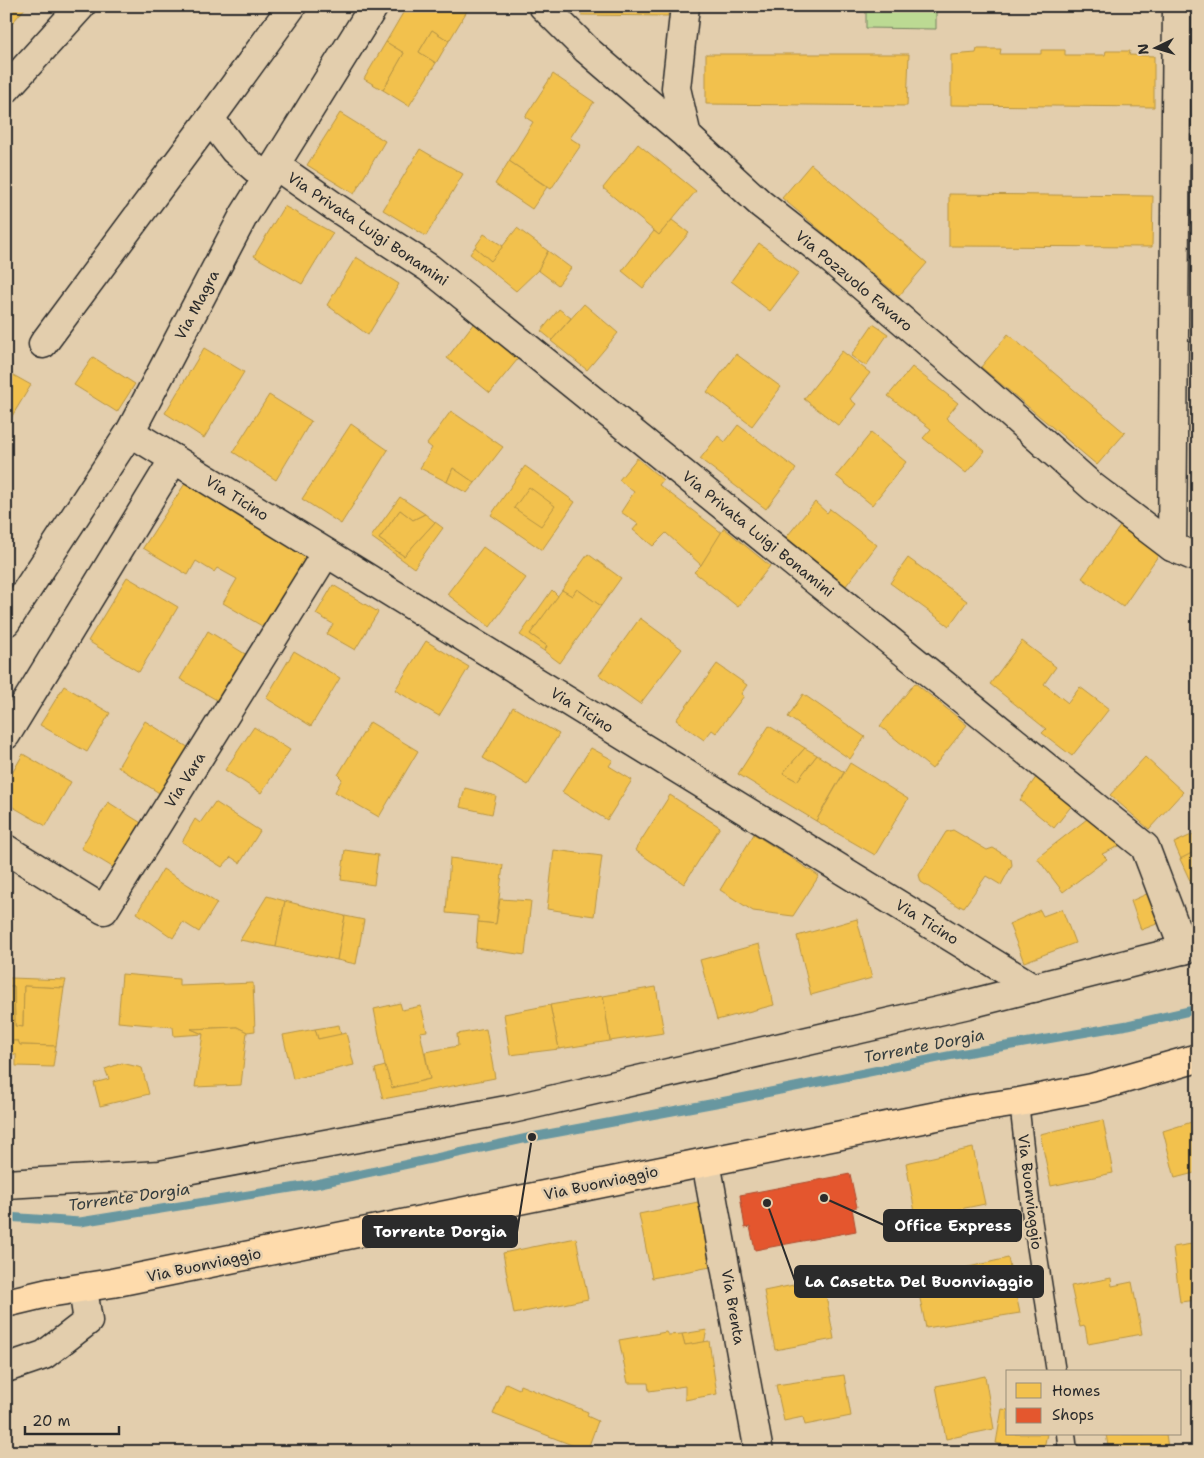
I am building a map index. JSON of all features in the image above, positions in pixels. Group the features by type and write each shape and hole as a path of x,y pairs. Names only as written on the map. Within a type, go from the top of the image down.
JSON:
{"main road":[{"name":"Via Buonviaggio","path":"6,1303 48,1293 83,1289 972,1109 1092,1088 1198,1058"}],"street":[{"path":"6,89 81,6"},
{"path":"43,344 292,6"},
{"name":"Via Magra","path":"130,432 244,215 374,6"},
{"name":"Via Pozzuolo Favaro","path":"543,6 587,50 687,136 761,204 826,255 986,392 1093,488 1172,547 1198,558"},
{"path":"684,6 676,88 687,136"},
{"path":"1172,547 1177,6"},
{"path":"210,119 234,150 271,172"},
{"name":"Via Privata Luigi Bonamini","path":"271,172 335,207 429,268 1145,847 1191,948"},
{"path":"6,622 130,432"},
{"name":"Via Ticino","path":"130,432 1034,988"},
{"path":"6,735 174,459"},
{"name":"Via Vara","path":"6,849 104,910 326,553"},
{"path":"6,1184 160,1176 463,1118 560,1098 969,1004 1191,948"},
{"name":"Via Brenta","path":"706,1162 759,1452"},
{"path":"6,1368 44,1356 88,1321 83,1289"}],"lane":[{"name":"Via Buonviaggio","path":"1019,1102 1032,1218 1056,1370"},
{"path":"1066,1436 1068,1452"}],"green space":[{"path":"866,6 936,6 936,29 866,28"}],"building: Homes":[{"path":"6,6 27,6 6,30"},
{"path":"407,6 470,6 449,41 432,30 419,52 436,63 409,106 383,90 404,53 386,42"},
{"path":"581,6 669,6 668,16 581,15"},
{"path":"432,30 449,41 436,63 419,52"},
{"path":"386,42 404,53 383,90 364,79"},
{"path":"977,49 1001,49 1000,54 1041,54 1041,50 1065,50 1065,55 1105,55 1106,51 1130,51 1129,55 1154,56 1154,107 951,105 951,55 976,53"},
{"path":"706,54 909,54 907,106 706,104"},
{"path":"553,74 594,102 570,138 581,145 551,189 509,161 533,122 525,117"},
{"path":"340,113 385,141 354,194 307,165"},
{"path":"638,144 696,191 659,235 603,188"},
{"path":"420,149 463,174 426,236 383,210"},
{"path":"509,161 547,187 532,209 495,184"},
{"path":"811,164 927,263 899,296 782,198"},
{"path":"949,194 1153,196 1152,247 949,246"},
{"path":"284,206 333,233 302,284 254,256"},
{"path":"672,220 689,233 643,288 622,271 654,231 659,235"},
{"path":"517,228 548,251 538,270 516,291 470,254 475,247 491,261"},
{"path":"484,234 503,246 491,261 475,247"},
{"path":"759,243 799,273 770,311 731,281"},
{"path":"548,251 571,268 558,285 538,270"},
{"path":"356,257 399,284 368,335 327,305"},
{"path":"584,304 618,333 587,370 551,341"},
{"path":"559,309 571,318 552,340 541,331"},
{"path":"477,319 522,354 490,393 447,358"},
{"path":"873,324 888,334 866,366 851,356"},
{"path":"1008,334 1125,433 1097,465 981,367"},
{"path":"204,348 244,372 204,438 165,413"},
{"path":"842,351 870,373 850,399 856,404 839,426 804,399"},
{"path":"736,354 781,387 752,426 707,392"},
{"path":"93,357 135,384 117,412 74,385"},
{"path":"912,367 958,403 946,418 985,451 966,473 923,438 931,429 888,396"},
{"path":"6,371 31,385 6,426"},
{"path":"269,395 311,421 276,480 233,452"},
{"path":"451,411 503,447 475,483 453,468 447,482 420,468 432,448 427,444"},
{"path":"351,424 388,450 341,524 302,499"},
{"path":"738,425 796,469 766,509 700,459 718,436 725,442"},
{"path":"871,433 906,462 872,505 836,476"},
{"path":"637,458 663,480 659,485 722,533 701,565 666,533 653,546 633,530 638,524 621,512 634,492 619,480"},
{"path":"525,466 575,502 542,550 491,515"},
{"path":"453,468 475,483 467,493 447,482"},
{"path":"186,482 312,557 267,629 223,603 237,579 217,568 214,572 196,561 188,575 143,548"},
{"path":"529,487 555,506 541,526 514,508"},
{"path":"400,497 425,514 413,520 400,510 379,539 404,556 435,522 443,528 414,568 371,537"},
{"path":"815,502 827,513 830,509 877,545 845,587 784,540"},
{"path":"400,510 413,520 425,514 435,522 404,556 379,539"},
{"path":"1121,525 1160,553 1123,607 1082,578"},
{"path":"724,528 770,566 738,607 694,572 701,565"},
{"path":"483,547 526,578 490,627 447,594"},
{"path":"588,554 621,578 601,606 577,589 572,596 562,590"},
{"path":"908,558 967,601 949,626 890,583"},
{"path":"127,577 178,607 139,672 88,641"},
{"path":"333,585 378,612 355,650 327,634 333,624 316,614"},
{"path":"577,589 601,606 560,663 544,651 547,646 530,634 562,590 572,596"},
{"path":"552,590 558,596 530,634 547,646 544,651 520,635"},
{"path":"640,618 682,649 640,704 599,675"},
{"path":"208,631 250,657 222,703 180,679"},
{"path":"426,641 469,667 439,716 395,690"},
{"path":"1022,641 1056,667 1044,684 1068,703 1080,687 1109,709 1072,756 1042,733 1046,729 990,684"},
{"path":"294,651 340,678 311,726 266,698"},
{"path":"717,664 747,685 741,694 744,696 716,733 712,730 704,740 676,720"},
{"path":"915,683 967,725 932,769 880,726"},
{"path":"64,686 110,713 87,752 40,725"},
{"path":"803,694 865,737 850,759 788,717"},
{"path":"513,707 559,734 528,785 483,758"},
{"path":"145,721 191,749 164,796 118,767"},
{"path":"370,722 418,751 379,817 335,792 342,779 338,775"},
{"path":"769,726 805,748 783,773 797,781 817,755 844,772 816,821 738,774"},
{"path":"254,727 290,750 261,793 225,770"},
{"path":"591,748 613,760 609,766 632,780 607,820 562,792"},
{"path":"805,748 817,755 797,781 783,773"},
{"path":"23,754 71,782 46,826 6,803 6,784"},
{"path":"1145,757 1183,792 1149,829 1110,795"},
{"path":"850,763 908,799 875,855 816,821"},
{"path":"1037,776 1073,804 1054,828 1020,800"},
{"path":"465,788 496,796 492,814 460,807"},
{"path":"670,795 720,827 684,884 635,850"},
{"path":"108,802 146,826 119,871 81,848"},
{"path":"215,802 260,831 240,863 231,857 222,867 182,842 195,819 200,823"},
{"path":"1087,819 1121,845 1102,854 1107,859 1063,892 1037,858"},
{"path":"953,830 987,850 993,848 1011,859 1012,865 1001,885 986,876 964,907 960,905 959,907 921,882 919,875 946,832"},
{"path":"1198,832 1198,850 1181,859 1174,843"},
{"path":"754,834 819,876 793,916 753,911 720,890"},
{"path":"345,850 378,855 374,885 341,880"},
{"path":"554,850 602,856 594,916 547,909"},
{"path":"1198,850 1198,898 1180,859"},
{"path":"450,858 503,865 496,924 478,922 478,916 446,913"},
{"path":"163,869 217,903 199,932 183,922 173,938 137,913"},
{"path":"1151,892 1162,922 1141,930 1131,901"},
{"path":"267,896 285,901 276,947 240,940"},
{"path":"500,899 531,901 525,955 476,948 478,922 496,924"},
{"path":"285,901 345,916 337,960 276,947"},
{"path":"1062,909 1075,943 1024,962 1009,924 1040,910 1043,916"},
{"path":"345,916 364,920 356,964 337,960"},
{"path":"857,919 872,978 811,995 797,936"},
{"path":"759,944 774,1005 717,1020 700,960"},
{"path":"122,974 179,979 179,986 253,983 255,1031 247,1032 237,1027 191,1029 203,1034 174,1036 173,1027 118,1022"},
{"path":"6,978 66,980 64,988 24,986 23,1027 15,1026 14,986 6,986"},
{"path":"6,986 14,986 15,1026 23,1027 24,986 64,988 56,1046 20,1045 18,1041 6,1041"},
{"path":"656,987 664,1033 610,1041 603,996"},
{"path":"603,996 610,1041 559,1049 550,1005"},
{"path":"400,1003 402,1010 421,1006 427,1031 420,1032 430,1079 392,1088 385,1066 374,1009"},
{"path":"550,1005 559,1049 510,1055 504,1014"},
{"path":"339,1025 341,1035 318,1039 315,1029"},
{"path":"237,1027 247,1032 241,1085 195,1087 203,1034 191,1029"},
{"path":"315,1029 318,1039 346,1033 354,1065 293,1079 283,1035"},
{"path":"486,1029 495,1078 383,1099 375,1069 385,1066 392,1088 430,1079 425,1052 458,1046 457,1034"},
{"path":"6,1041 18,1041 20,1045 56,1046 53,1067 16,1066 16,1054 6,1055"},
{"path":"122,1063 142,1068 149,1094 100,1106 94,1083 109,1079 105,1069"},
{"path":"1103,1120 1113,1173 1051,1186 1040,1134"},
{"path":"1198,1120 1198,1172 1175,1178 1163,1131"},
{"path":"973,1148 985,1204 916,1218 906,1163"},
{"path":"703,1201 716,1266 652,1278 639,1214"},
{"path":"576,1238 588,1299 514,1314 503,1253"},
{"path":"1198,1243 1198,1300 1180,1302 1173,1247"},
{"path":"1008,1258 1020,1313 926,1328 916,1279"},
{"path":"1111,1278 1112,1286 1132,1282 1142,1334 1088,1344 1085,1326 1080,1327 1071,1286"},
{"path":"823,1279 834,1339 775,1350 764,1291"},
{"path":"707,1330 704,1343 685,1345 682,1334"},
{"path":"666,1332 668,1335 682,1334 685,1345 709,1341 717,1394 685,1400 685,1386 649,1391 648,1383 628,1383 619,1340"},
{"path":"844,1375 851,1416 805,1425 803,1417 784,1421 776,1385"},
{"path":"985,1376 994,1429 946,1439 936,1386"},
{"path":"506,1383 519,1389 520,1385 588,1412 587,1416 598,1421 587,1451 493,1414"},
{"path":"1002,1409 1006,1410 1006,1436 1047,1436 1043,1452 1033,1452 996,1443"},
{"path":"1106,1436 1166,1436 1168,1448 1163,1449 1164,1452 1109,1452"}],"building: Shops":[{"path":"850,1174 857,1207 852,1208 856,1231 755,1250 750,1227 745,1228 740,1195"}],"waterway":[{"name":"Torrente Dorgia","path":"6,1217 80,1222 316,1184 532,1137 721,1102 948,1056 1128,1025 1198,1009"}],"place":[{"name":"Torrente Dorgia","path":"532,1137"},
{"name":"Office Express","path":"824,1198"},
{"name":"La Casetta Del Buonviaggio","path":"767,1203"}]}
